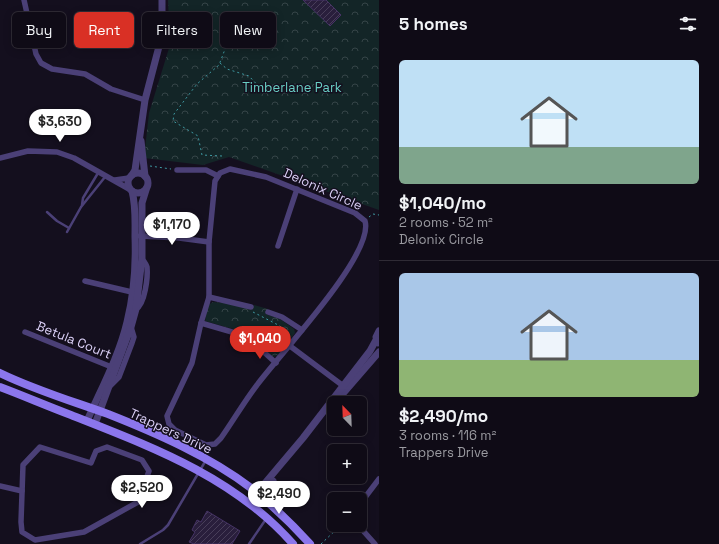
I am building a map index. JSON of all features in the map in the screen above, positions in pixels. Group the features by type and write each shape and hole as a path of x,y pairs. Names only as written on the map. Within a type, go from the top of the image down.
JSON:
{"main road":[{"name":"Trappers Drive","path":"0,374 149,432 206,460 235,477 258,495 290,522 310,544"},
{"name":"Trappers Drive","path":"0,388 143,443 200,471 233,490 251,504 293,544"}],"street":[{"path":"24,0 36,54 41,64 52,69 85,74 111,89 145,100"},
{"path":"136,309 142,304 146,265 142,258 138,236 134,199 128,183 135,170 145,100 162,35 162,0"},
{"path":"91,422 92,409 131,328 136,309 138,236 142,203 148,181 145,176 141,124"},
{"path":"0,158 28,151 57,152 74,158 98,173 131,190 140,193 146,190"},
{"path":"177,170 206,170 218,176"},
{"name":"Delonix Circle","path":"226,170 237,170 266,177 298,189 355,213 365,221 366,233 347,271 290,346 257,385 221,438 215,444 206,445 175,430 169,424 168,416 192,363 201,323 209,297 209,242 214,185 218,176 226,170"},
{"path":"113,180 130,177 137,173 145,176"},
{"path":"278,246 298,189"},
{"path":"138,236 179,238 209,242"},
{"path":"91,422 100,412 109,387 113,368 136,293 142,258"},
{"path":"85,281 136,293"},
{"path":"209,297 251,309"},
{"path":"268,312 282,317 302,330"},
{"path":"201,323 232,332"},
{"path":"109,387 119,378 125,363 134,337 131,328"},
{"path":"251,504 345,387 378,342 379,331"},
{"name":"Betula Court","path":"25,332 113,368"},
{"path":"256,345 276,363"},
{"path":"290,346 345,387"},
{"path":"340,396 345,387 379,352"},
{"path":"258,495 327,413"},
{"path":"40,447 91,463 96,451 107,447 142,460 149,470 138,502 84,532 35,540 22,532 22,491 23,464 40,447"},
{"path":"367,495 379,479"},
{"path":"0,486 22,491"},
{"path":"364,532 375,544"}],"lane":[{"path":"81,207 84,198 98,173"},
{"path":"66,232 81,207 105,176"},
{"path":"48,212 57,221 69,228"},
{"path":"140,544 163,530 168,525 206,460"},
{"path":"250,544 267,518"}],"path":[{"path":"222,156 202,154 198,136 173,121 174,114 197,84 219,65 225,48"},
{"path":"219,65 220,63 227,69 249,76 263,91"},
{"path":"146,165 177,170"},
{"path":"365,221 373,214 379,215"},
{"path":"251,309 280,326 284,330 285,334 273,351 271,359"},
{"path":"321,544 334,532"}],"green space":[{"name":"Timberlane Park","path":"168,0 379,0 379,210 229,157 203,165 144,158 149,113 169,48 212,48 212,12 169,12"},
{"path":"213,302 233,304 252,310 254,305 268,309 266,314 280,319 294,329 295,333 278,355 274,357 257,343 252,347 234,339 237,330 205,321 208,305"}],"building":[{"path":"303,0 326,0 341,15 330,26"},
{"path":"207,511 240,531 232,544 194,544 189,542 195,532 192,530 197,520 201,522"}]}
